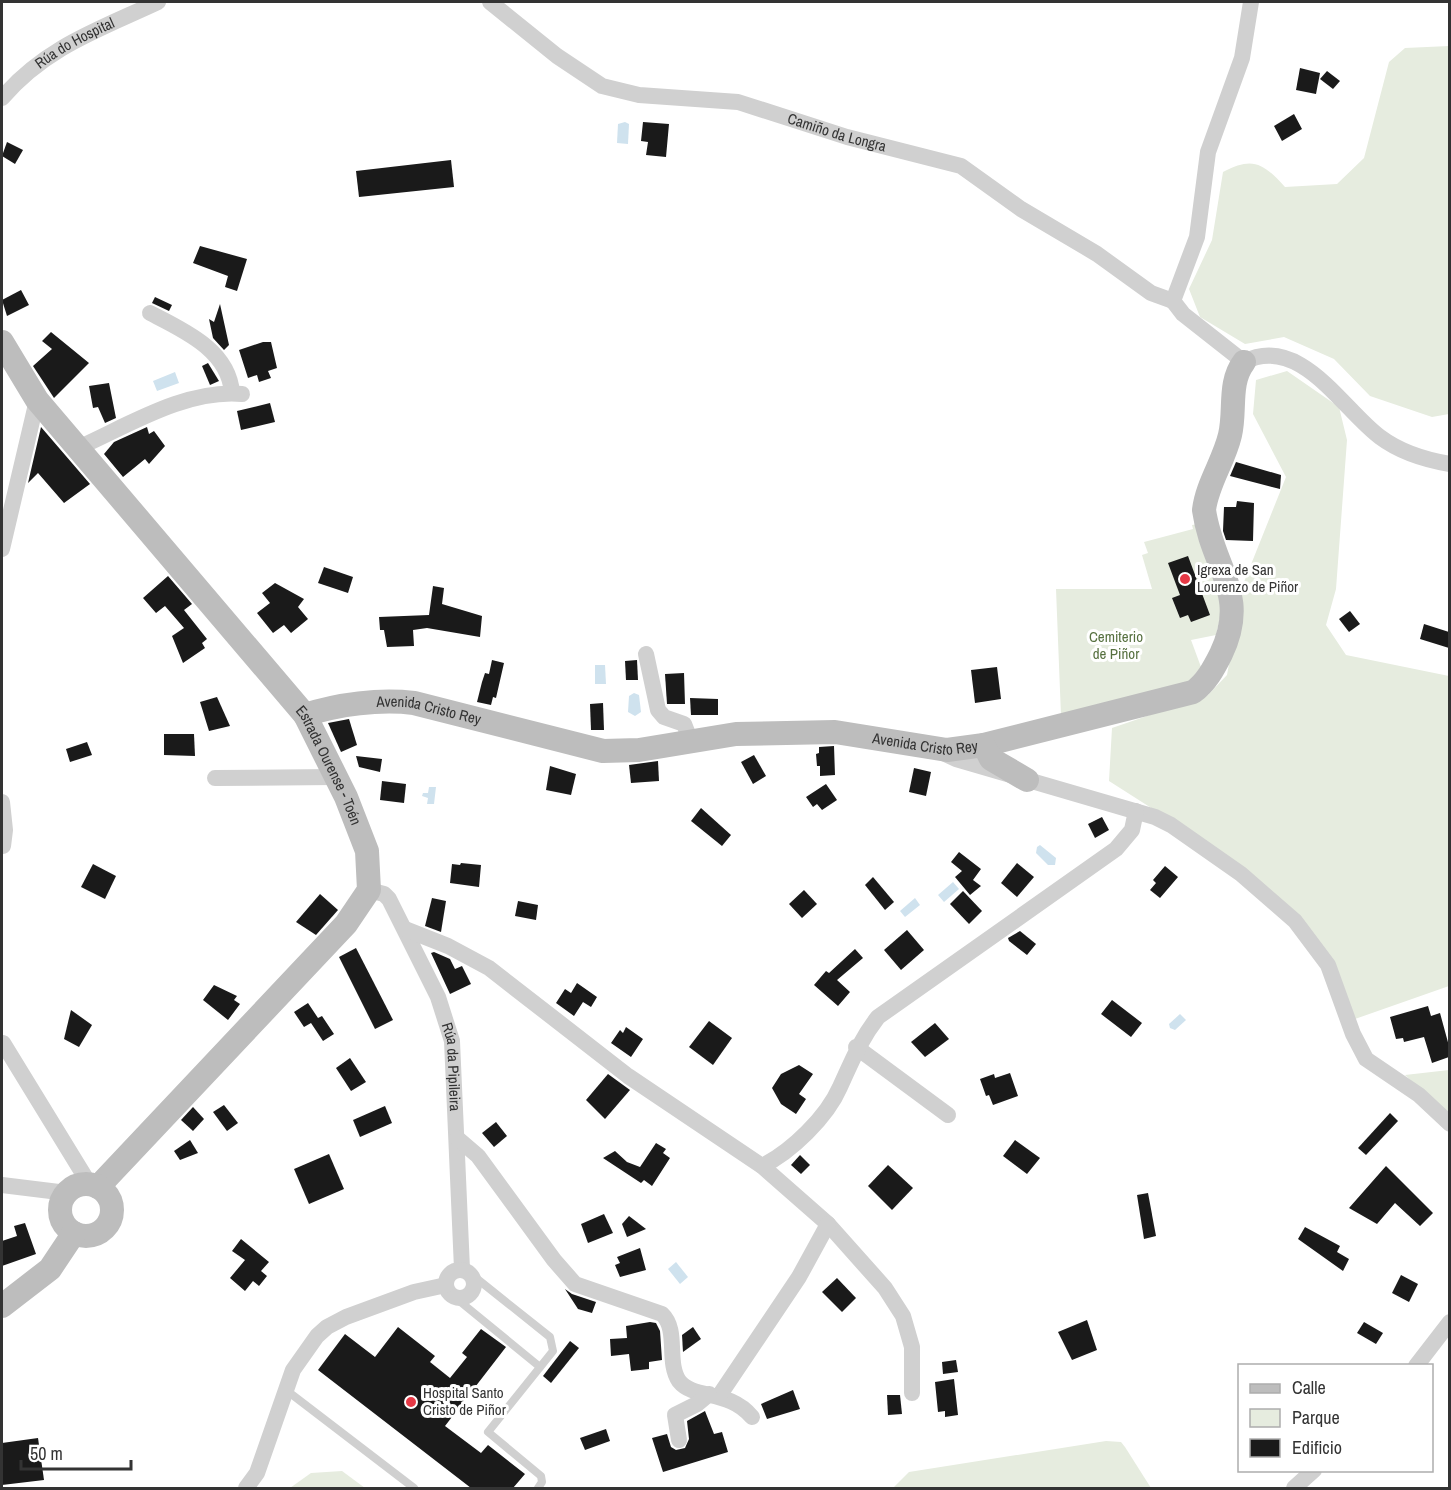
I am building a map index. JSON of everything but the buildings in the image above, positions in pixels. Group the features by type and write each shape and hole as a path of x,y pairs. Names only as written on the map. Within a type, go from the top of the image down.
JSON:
{"street":[{"name":"Rúa do Hospital","path":"2,98 30,69 61,47 158,2"},
{"name":"Camiño da Longra","path":"490,2 557,56 602,86 646,96 738,102 847,137 961,165 1021,209 1097,254 1145,290 1161,299 1173,301"},
{"path":"1251,2 1242,58 1208,152 1197,237 1173,301 1183,314 1244,362 1264,356 1301,366 1325,381 1383,439 1425,458 1449,464"},
{"path":"80,447 196,398 237,393 230,375 214,354 197,339 150,313"},
{"name":"Estrada Ourense - Toén","path":"2,342 37,400 80,447 305,715 367,851 369,890"},
{"name":"Avenida Cristo Rey","path":"305,715 336,707 403,702 430,706 603,750 639,750 748,733 835,732 935,749 960,750 1186,694 1200,687 1206,678 1229,636 1233,615 1228,588 1206,523 1205,499 1230,438 1233,422 1234,383 1244,362"},
{"path":"2,549 37,400"},
{"path":"646,654 658,710 664,717 684,724 691,742"},
{"path":"984,745 991,759 1027,780"},
{"path":"935,749 956,759 1136,811 1171,825 1241,874 1295,921 1329,965 1353,1034 1366,1059 1419,1095 1449,1124"},
{"path":"214,778 335,777"},
{"path":"2,802 5,830 3,846"},
{"path":"762,1166 790,1148 815,1122 840,1088 856,1047 882,1014 1116,849 1132,830 1136,811"},
{"path":"94,1186 346,924 369,890"},
{"name":"Rúa da Pipileira","path":"246,1488 257,1473 285,1389 300,1358 327,1327 414,1292 449,1290 460,1298 472,1292 474,1283 466,1272 454,1060 448,1023 438,997 389,899 384,894 369,890"},
{"path":"405,929 448,946 481,963 621,1072 762,1166 828,1224 885,1288 903,1316 912,1347 912,1393"},
{"path":"3,1043 94,1186 110,1201 110,1218 106,1226 91,1236 74,1233 67,1228 60,1214 60,1207 67,1193"},
{"path":"856,1047 948,1115"},
{"path":"457,1138 478,1156 554,1260 575,1284 665,1317 677,1377 685,1386 734,1401 752,1417"},
{"path":"2,1185 67,1193 82,1185 94,1186"},
{"path":"679,1440 675,1415 714,1395 799,1276 828,1224"},
{"path":"2,1306 50,1269 74,1233"},
{"path":"449,1290 449,1275 466,1272"},
{"path":"1417,1364 1449,1322"},
{"path":"1294,1488 1312,1472"}],"lane":[{"path":"466,1272 550,1337 553,1351 488,1432 539,1474 542,1482 537,1488"},
{"path":"449,1290 540,1367"},
{"path":"285,1389 414,1488"}],"green space":[{"path":"1449,46 1449,414 1432,417 1370,396 1334,359 1284,337 1245,344 1200,317 1189,289 1212,240 1223,172 1250,163 1264,167 1285,187 1337,184 1364,158 1389,62 1405,48"},
{"path":"1287,371 1339,407 1347,440 1336,589 1326,625 1346,655 1449,676 1449,986 1355,1019 1334,963 1156,811 1109,781 1112,728 1208,695 1227,675 1244,582 1286,477 1253,414 1256,380"},
{"name":"Cemiterio de Piñor","path":"1199,524 1224,601 1216,635 1191,640 1201,667 1188,683 1061,716 1056,589 1152,589 1142,555 1148,553 1144,542 1193,529 1192,525"},
{"path":"1449,1070 1449,1116 1405,1075"},
{"path":"1106,1441 1121,1442 1151,1488 893,1488 909,1472"},
{"path":"342,1471 365,1488 290,1488 311,1473"}],"water":[{"path":"625,122 629,124 628,144 617,143 618,124"},
{"path":"175,372 179,383 157,391 153,381"},
{"path":"595,665 605,665 606,684 595,684"},
{"path":"634,693 639,695 641,712 635,716 628,712 629,696"},
{"path":"429,787 436,787 434,804 427,804 428,798 422,796 423,793 428,793"},
{"path":"1040,845 1056,858 1055,865 1048,865 1036,853"},
{"path":"953,882 959,889 944,902 938,895"},
{"path":"915,898 920,905 905,917 900,911"},
{"path":"1180,1014 1186,1020 1175,1030 1170,1028 1169,1024"},
{"path":"676,1262 688,1277 680,1284 668,1269"}],"place":[{"name":"Igrexa de San Lourenzo de Piñor","path":"1185,579"},
{"name":"Hospital Santo Cristo de Piñor","path":"411,1402"}]}
